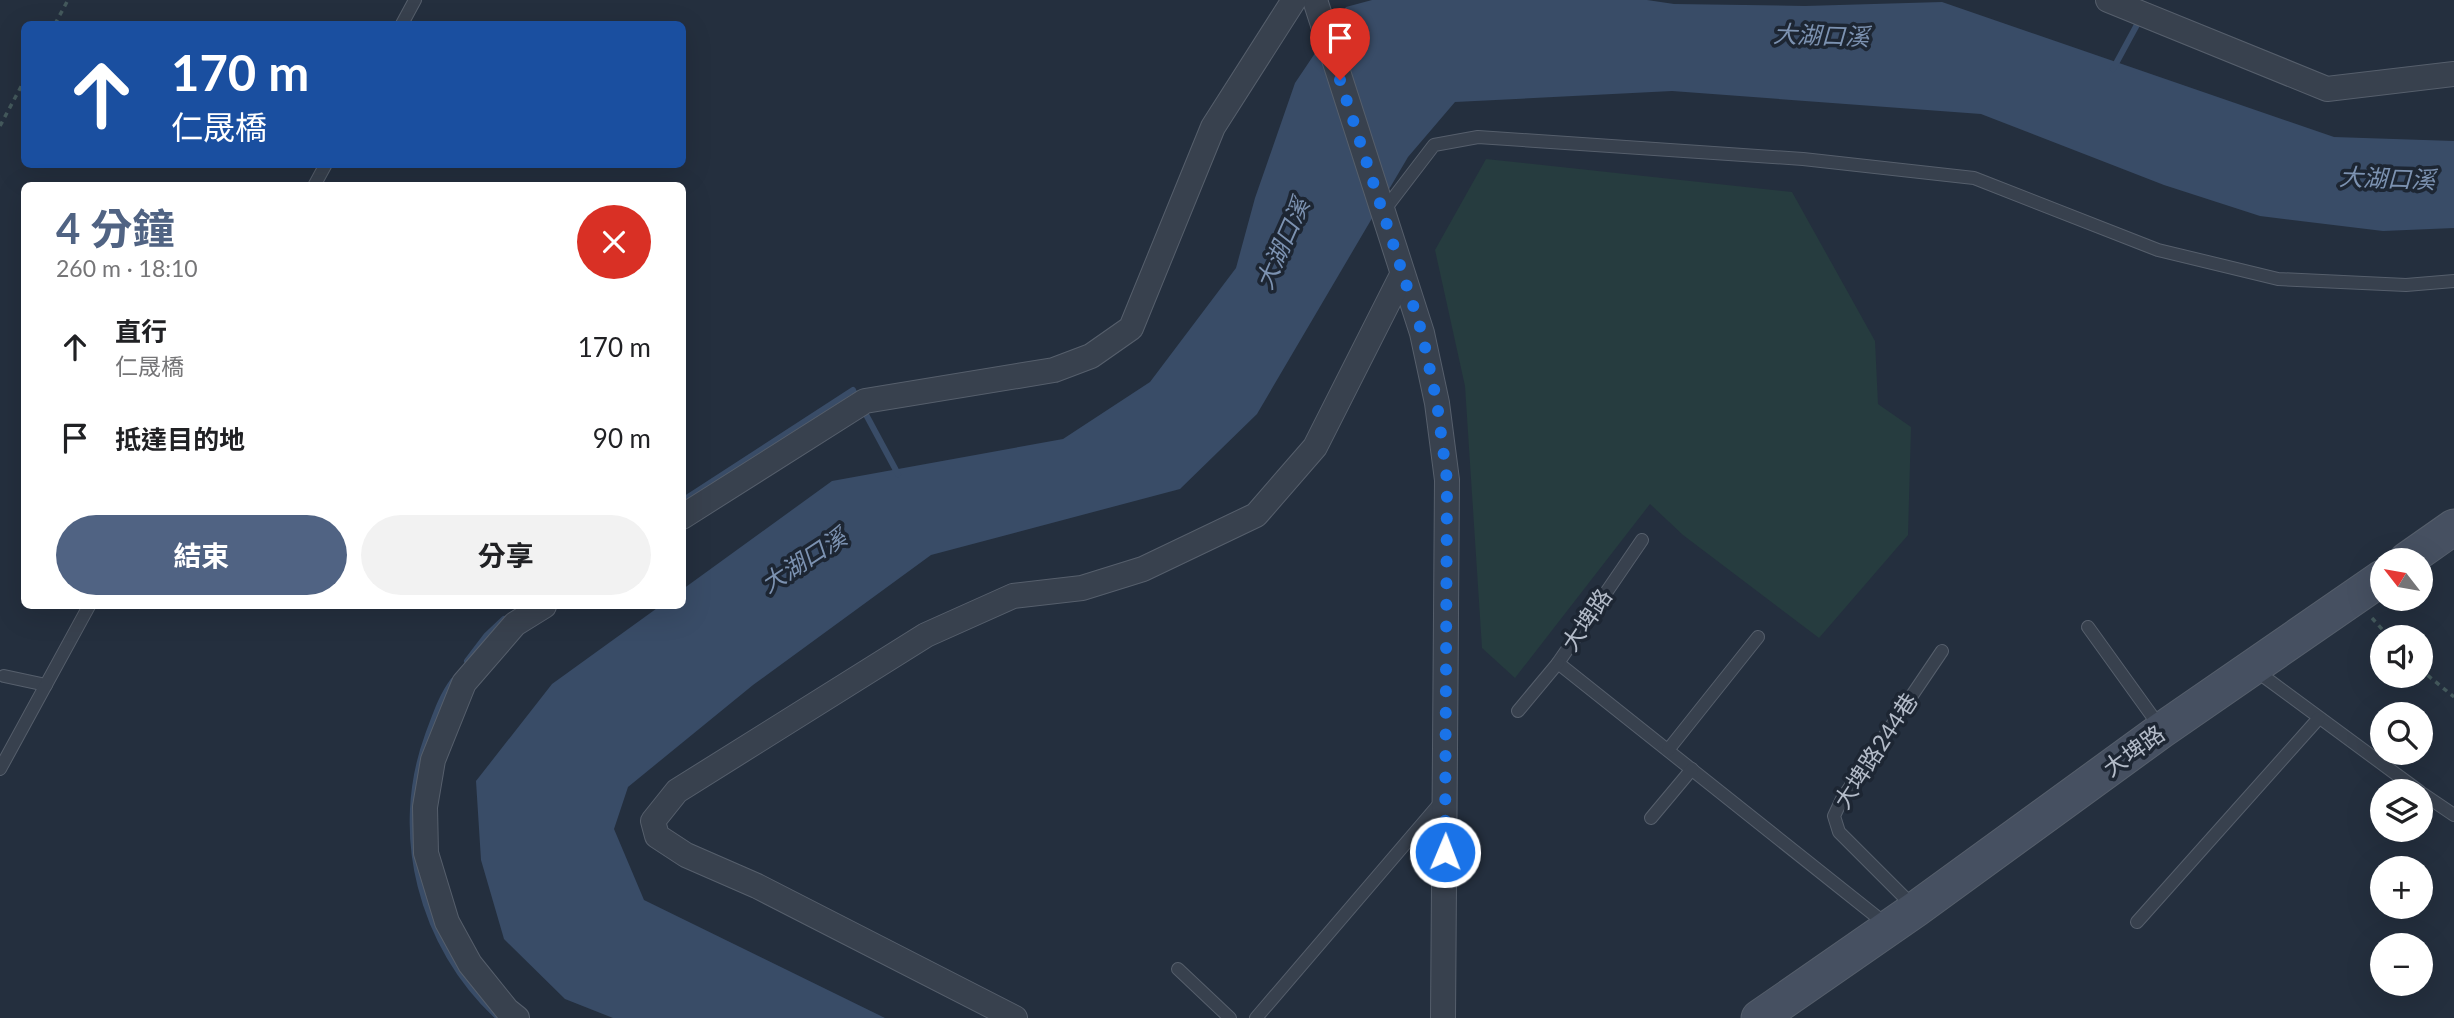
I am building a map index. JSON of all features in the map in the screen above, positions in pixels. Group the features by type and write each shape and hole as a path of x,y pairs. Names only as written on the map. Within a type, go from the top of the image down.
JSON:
{"main road":[{"path":"2424,548 2454,527"},
{"name":"大埤路","path":"1759,1018 1903,918 2162,730 2370,586"}],"street":[{"path":"686,514 865,401 1054,370 1091,356 1131,328 1213,127 1294,0"},
{"path":"1315,0 1422,333 1437,403 1447,480 1443,1018"},
{"path":"2108,0 2327,89 2454,74"},
{"path":"1015,1018 757,886 686,855 657,836 653,821 677,791 926,635 1013,596 1082,587 1143,569 1256,514 1315,447 1402,275"},
{"path":"517,1018 507,1010 470,964 447,922 426,853 425,807 433,760 464,683 515,624 539,609"}],"lane":[{"path":"404,21 415,0"},
{"path":"1382,213 1434,145 1478,137 1803,159 1974,178 2158,250 2278,279 2406,285 2454,281"},
{"name":"大埤路","path":"1642,540 1558,663 1692,769 1903,918"},
{"path":"0,769 87,609"},
{"path":"2088,627 2162,730"},
{"path":"1668,750 1758,637"},
{"name":"大埤路244巷","path":"1903,918 1839,832 1834,816 1842,799 1942,651"},
{"path":"1518,711 1558,663"},
{"path":"2252,668 2403,779"},
{"path":"4,676 46,685"},
{"path":"2137,922 2319,718"},
{"path":"1651,818 1692,769"},
{"path":"1256,1018 1446,796"},
{"path":"2433,800 2454,815"},
{"path":"1178,969 1230,1018"}],"path":[{"path":"57,21 68,0"},
{"path":"0,126 21,87"},
{"path":"2433,680 2454,697"}],"green space":[{"path":"1486,159 1792,192 1875,341 1878,404 1911,427 1908,535 1819,638 1683,535 1650,504 1515,678 1482,648 1465,386 1435,250"}],"water":[{"name":"大湖口溪","path":"1372,0 1647,0 1674,4 1805,6 1942,2 2334,137 2454,141 2454,228 2383,231 2260,216 2164,185 1981,114 1672,91 1455,102 1408,157 1257,414 1180,489 931,555 753,685 628,787 614,829 644,900 885,1018 613,1018 565,999 504,939 481,860 476,781 552,684 656,609 686,609 686,587 832,481 1063,439 1150,382 1236,268 1255,198 1295,83 1346,7"}],"waterway":[{"path":"2113,69 2139,21"},
{"path":"686,498 853,390 858,400"},
{"path":"863,409 898,474"},
{"path":"467,661 486,636 504,619"},
{"path":"453,681 436,714 418,772 413,810 414,849 421,886 433,922 450,957 471,989 498,1017"}],"route":[{"path":"1340,80 1422,333 1437,403 1447,480 1445,852"}]}
